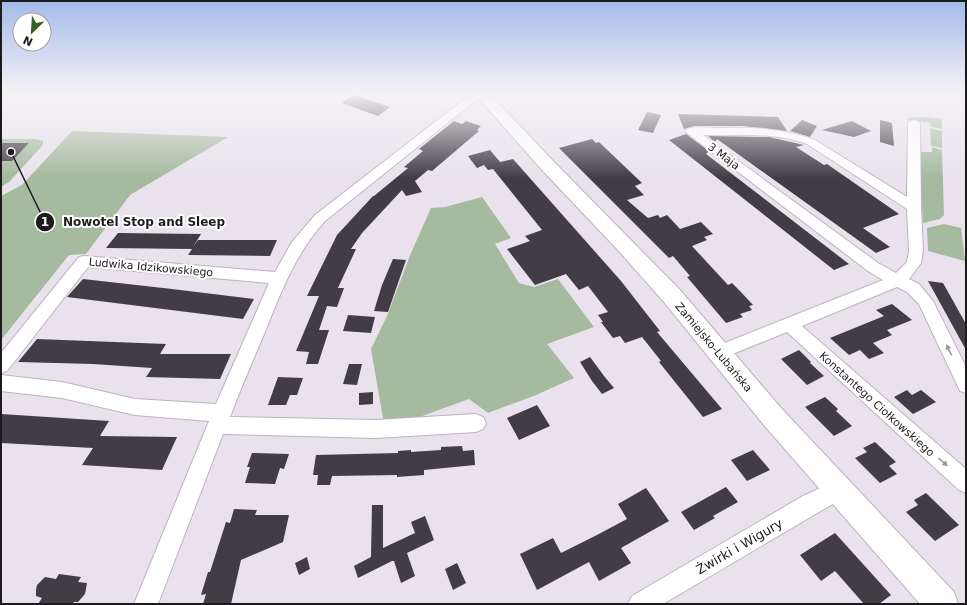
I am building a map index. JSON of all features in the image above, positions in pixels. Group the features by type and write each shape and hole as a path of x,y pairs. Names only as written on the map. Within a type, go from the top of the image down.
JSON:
{"main road":[{"name":"Zamiejsko-Lubańska","path":"509,121 672,296 718,353 838,490 942,604"}],"street":[{"path":"146,604 220,419 280,278 304,234 320,218 443,121"},
{"path":"718,353 898,280 910,270 914,263 916,251 914,207 914,124"},
{"name":"3 Maja","path":"898,280 873,267 691,131 780,133 802,138 811,142 914,207"},
{"name":"Ludwika Idzikowskiego","path":"1,366 84,260 280,278"},
{"path":"898,280 913,288 925,300 966,386"},
{"name":"Konstantego Ciołkowskiego","path":"789,324 966,483"},
{"path":"1,383 62,390 135,407 220,419 376,429 476,423"},
{"name":"Żwirki i Wigury","path":"640,604 811,504 838,490"}],"green space":[{"path":"917,121 942,121 942,129 931,127 930,123"},
{"path":"930,128 942,131 942,148 931,146"},
{"path":"72,131 228,137 130,195 86,254 69,255 1,340 1,196 22,185"},
{"path":"1,139 35,139 43,141 43,145 9,182 1,187 1,161 12,161 29,143 1,143"},
{"path":"932,147 942,150 944,215 940,219 923,223 919,152 932,152"},
{"path":"482,197 511,238 495,244 519,283 534,287 558,279 594,327 547,344 574,378 536,395 488,413 469,399 403,423 384,424 371,349 387,316 411,253 431,208 445,207"},
{"path":"944,224 961,228 965,261 928,251 927,228"}],"building":[{"path":"454,121 462,124 467,121 481,126 477,130 479,131 432,171 428,170 415,181 422,192 406,196 402,190 362,233 351,249 356,249 338,288 344,288 337,307 327,306 319,330 329,330 318,364 306,364 309,352 296,351 319,296 307,296 337,235 373,196 408,168 404,167 423,151 419,149"},
{"path":"642,121 658,121 653,133 638,130"},
{"path":"681,121 781,121 787,131 743,126 695,126 684,129"},
{"path":"801,121 805,121 817,126 810,137 790,131"},
{"path":"852,121 871,131 854,137 822,130"},
{"path":"880,121 892,123 894,146 880,142"},
{"path":"686,134 709,151 706,154 849,264 834,270 669,140"},
{"path":"708,136 769,137 804,145 796,147 824,165 827,164 899,214 863,228 890,247 876,253 717,139 715,142"},
{"path":"592,139 596,143 599,142 642,183 635,186 644,195 627,200 648,218 658,215 660,218 667,215 680,229 701,222 713,234 704,237 707,240 692,246 728,285 732,283 739,290 753,305 749,306 752,310 740,314 743,317 726,323 687,277 690,276 673,256 669,258 559,148"},
{"path":"1,143 29,143 12,161 1,161"},
{"path":"490,150 500,162 513,159 621,281 660,331 657,332 722,409 703,417 659,362 661,361 642,337 625,343 620,336 613,338 601,322 603,322 598,315 608,312 588,286 579,290 566,274 535,285 507,249 530,241 525,236 542,230 493,169 488,170 484,165 477,168 468,156"},
{"path":"118,233 201,234 193,247 198,240 277,240 270,256 188,255 192,249 106,248"},
{"path":"393,259 406,260 388,312 374,311 382,285"},
{"path":"83,279 254,299 243,319 67,297"},
{"path":"928,281 943,283 966,324 966,350"},
{"path":"892,304 912,320 887,330 892,335 873,343 884,353 869,359 860,350 849,355 830,338 884,316 876,310"},
{"path":"348,315 375,317 371,333 343,331"},
{"path":"37,339 166,344 160,354 231,354 220,379 146,377 152,368 93,364 18,362"},
{"path":"799,350 824,376 807,385 781,359"},
{"path":"590,357 614,388 602,394 580,362"},
{"path":"349,364 362,364 357,385 343,384"},
{"path":"278,377 303,378 297,395 290,395 286,405 268,405"},
{"path":"907,390 912,395 921,390 936,402 913,414 894,397"},
{"path":"373,392 373,404 359,405 359,393"},
{"path":"825,397 838,409 836,411 852,426 834,436 805,407"},
{"path":"537,405 550,426 519,440 507,418"},
{"path":"1,414 109,421 100,436 177,437 162,470 82,465 93,448 1,443"},
{"path":"875,442 896,462 889,466 897,474 880,483 855,458 867,452 863,448"},
{"path":"462,446 463,451 474,450 475,465 424,470 424,475 397,477 397,475 332,476 330,485 317,485 318,475 313,475 316,455 398,453 398,451 411,450 411,452 441,450 441,447"},
{"path":"753,450 770,470 747,481 731,460"},
{"path":"252,453 289,454 284,469 280,468 275,484 245,483 250,467 247,467"},
{"path":"726,487 738,502 713,516 715,518 694,530 681,512"},
{"path":"646,488 669,521 621,548 631,563 599,581 589,562 537,590 520,554 553,538 561,553 595,536 627,519 618,504"},
{"path":"926,493 959,525 935,541 906,512 918,505 914,500"},
{"path":"372,505 383,505 383,548 415,533 411,522 425,516 434,540 407,553 415,576 401,583 394,561 358,578 354,566 371,557"},
{"path":"234,509 257,510 255,515 289,515 283,542 241,560 231,604 203,604 206,594 201,595 208,572 210,572 226,522 230,523"},
{"path":"835,533 891,595 879,604 864,604 835,571 821,581 800,555"},
{"path":"307,557 310,569 299,575 295,563"},
{"path":"457,563 466,583 453,590 445,569"},
{"path":"59,574 81,577 78,582 87,583 85,594 78,602 74,602 72,604 38,604 42,598 36,596 37,585 45,577 56,579"}],"place":[{"name":"Nowotel Stop and Sleep","path":"11,152"}]}
